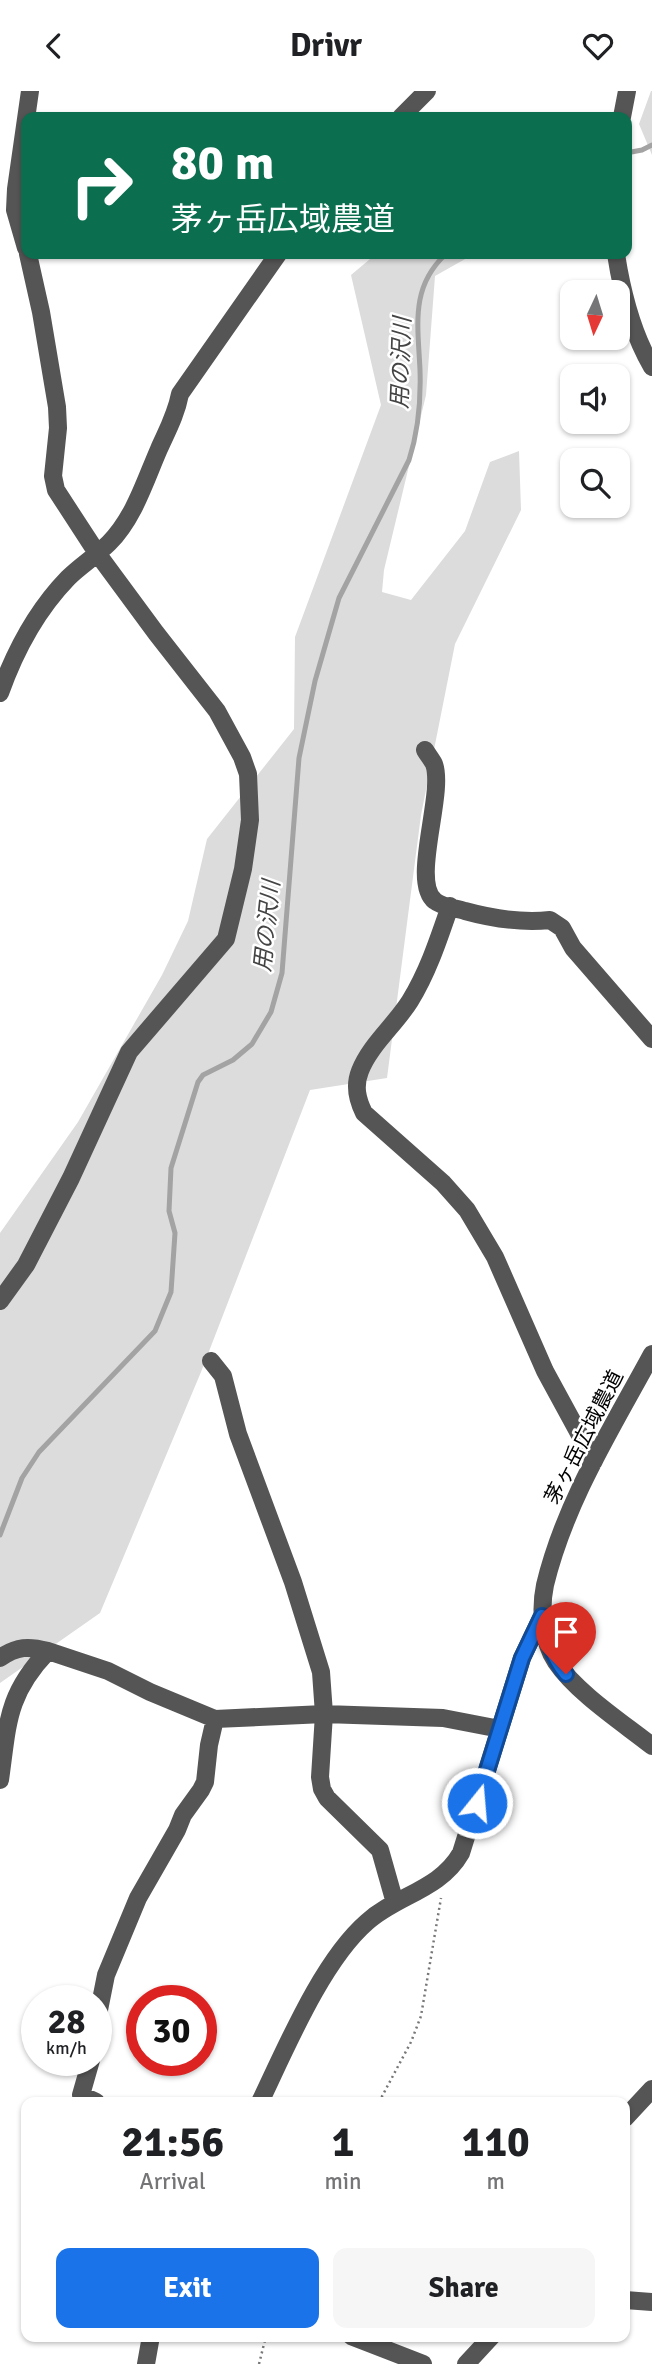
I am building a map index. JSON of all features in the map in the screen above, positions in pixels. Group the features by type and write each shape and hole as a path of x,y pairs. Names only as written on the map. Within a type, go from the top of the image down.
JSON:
{"street":[{"path":"27,112 30,91"},
{"path":"406,112 426,91"},
{"path":"623,112 627,91"},
{"path":"21,162 15,210 21,231"},
{"path":"0,1301 26,1265 71,1178 130,1052 226,939 243,869 250,820 248,774 242,757 217,711 97,553 56,491 53,476 58,428 57,407 29,259"},
{"path":"0,693 22,639 67,580 110,543 143,489 176,413 180,394 274,259"},
{"path":"617,259 625,300 652,367"},
{"path":"425,750 434,765 436,784 425,867 429,894 435,902 493,919 531,922 550,920 562,928 573,948 652,1039"},
{"path":"450,906 434,953 411,999 359,1072 357,1101 364,1113 443,1183 467,1210 495,1257 545,1371 594,1461"},
{"name":"茅ヶ岳広域農道","path":"652,1354 583,1481 545,1587 542,1616 547,1642 556,1662 577,1685 652,1746"},
{"path":"211,1361 223,1376 238,1434 293,1582 321,1672 324,1714 322,1789 327,1798 380,1850 395,1903"},
{"path":"262,2097 306,2009 332,1965 366,1922 436,1881 453,1867 461,1853 522,1658 542,1616"},
{"path":"0,1658 14,1649 32,1647 48,1651 108,1671 215,1719 324,1714 443,1718 500,1729"},
{"path":"0,1780 9,1716 17,1691 32,1668 48,1651"},
{"path":"104,1985 138,1898 183,1815 205,1781 215,1719"},
{"path":"85,2097 80,2095 86,2076"},
{"path":"630,2113 652,2089"},
{"path":"630,2300 652,2302"},
{"path":"146,2364 151,2342"},
{"path":"366,2342 423,2364"},
{"path":"466,2364 486,2342"}],"path":[{"path":"382,2097 411,2042 421,2016 445,1874"},
{"path":"259,2364 264,2342"}],"shaded area":[{"path":"652,91 652,155 639,124"},
{"path":"370,259 465,259 435,276 426,395 384,570 382,592 411,600 465,531 490,462 519,451 521,510 455,644 421,815 387,1078 310,1090 201,1372 100,1613 0,1683 0,1233 78,1122 162,975 188,921 207,839 294,729 295,637 381,405 351,275"}],"waterway":[{"name":"用の沢川","path":"632,152 652,145"},
{"name":"用の沢川","path":"0,1535 22,1478 39,1452 155,1331 171,1292 175,1233 169,1211 171,1168 198,1082 203,1075 233,1060 252,1044 271,1012 282,973 299,758 315,681 339,598 409,460 419,404 418,322 421,293 426,280 441,259"}],"route":[{"path":"477,1803 522,1658 542,1616 547,1642 556,1662 566,1674"}]}
